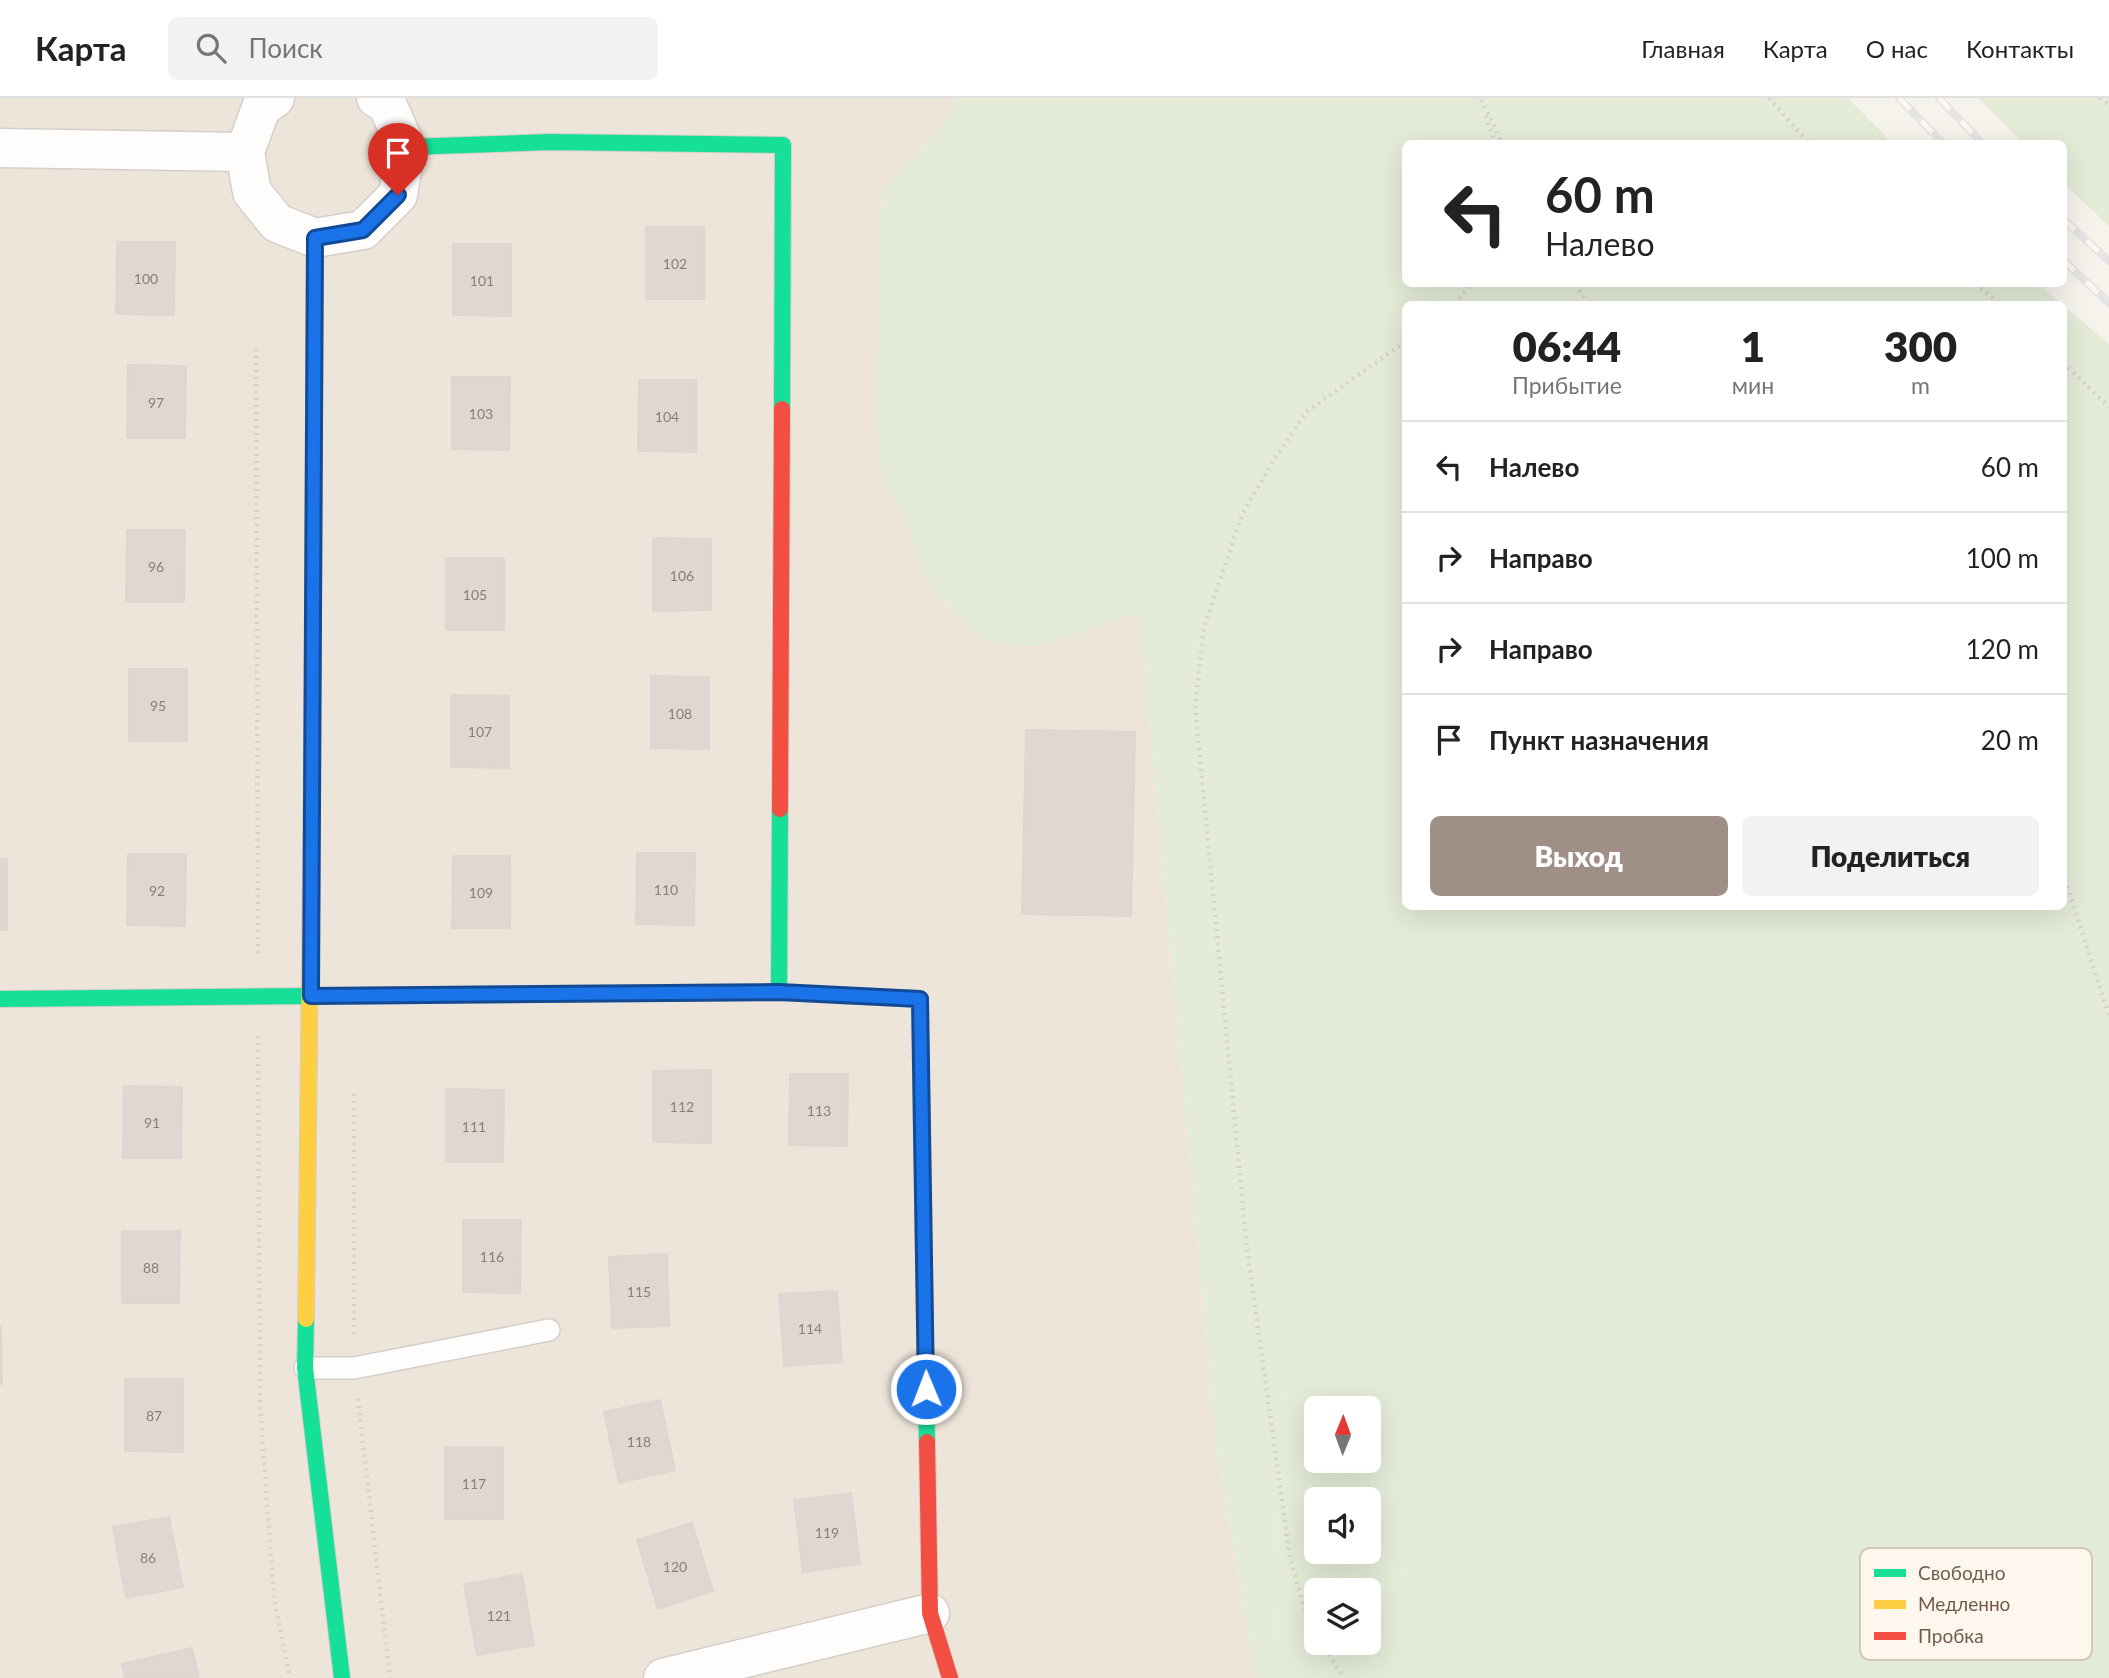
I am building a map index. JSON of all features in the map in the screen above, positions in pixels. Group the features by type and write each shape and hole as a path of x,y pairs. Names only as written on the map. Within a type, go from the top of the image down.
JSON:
{"street":[{"path":"275,98 261,108 244,152 252,192 277,223 315,238 363,230 398,195 406,147 387,104 376,98"},
{"path":"406,147 551,142 783,145 779,992"},
{"path":"0,148 244,152"},
{"path":"315,238 311,996 305,1368 342,1678"},
{"path":"0,999 779,992 920,999 930,1613 950,1678"},
{"path":"663,1678 930,1613"}],"lane":[{"path":"305,1368 354,1368 549,1330"}],"path":[{"path":"1769,98 1806,140"},
{"path":"2100,98 2109,105"},
{"path":"1480,99 1494,140"},
{"path":"1480,99 1501,140"},
{"path":"1457,301 1469,287"},
{"path":"1979,287 1997,301"},
{"path":"1304,1606 1290,1558 1247,1249 1195,706 1204,627 1242,515 1306,412 1402,344"},
{"path":"2067,367 2109,407"},
{"path":"2067,885 2109,1016"},
{"path":"1329,1655 1344,1678"}],"shaded area":[{"path":"0,98 1207,98 1139,612 1217,1454 1256,1678 0,1678"}],"green space":[{"path":"954,98 1848,98 1889,140 1402,140 1402,287 2042,287 2058,301 1402,301 1402,910 2067,910 2067,308 2109,344 2109,1678 1256,1678 1217,1454 1139,613 1041,646 990,643 949,609 920,567 906,518 882,476 877,428 878,237 883,191 949,117"},
{"path":"1978,98 2109,98 2109,226 2067,187 2067,140 2020,140"}],"building":[{"path":"646,227 704,227 704,299 646,299"},
{"path":"117,242 175,242 174,315 116,314"},
{"path":"453,244 511,244 511,316 453,315"},
{"path":"128,365 186,366 185,438 127,438"},
{"path":"452,377 510,377 509,450 452,449"},
{"path":"639,380 696,380 696,452 638,451"},
{"path":"127,530 185,530 184,602 126,602"},
{"path":"653,538 711,539 711,610 653,611"},
{"path":"446,558 504,558 504,630 446,630"},
{"path":"129,669 187,669 187,741 129,741"},
{"path":"651,676 709,677 709,749 651,748"},
{"path":"451,695 509,696 509,768 451,767"},
{"path":"1026,730 1135,732 1131,916 1022,914"},
{"path":"637,853 695,853 694,925 636,924"},
{"path":"128,854 186,854 185,926 127,925"},
{"path":"453,856 510,856 510,928 452,928"},
{"path":"0,859 7,859 7,930 0,930"},
{"path":"711,1070 711,1143 653,1142 653,1071"},
{"path":"790,1074 848,1074 847,1146 789,1145"},
{"path":"124,1086 182,1087 181,1158 123,1158"},
{"path":"446,1089 504,1090 503,1162 446,1162"},
{"path":"463,1220 521,1220 520,1293 463,1292"},
{"path":"122,1231 180,1231 179,1303 122,1303"},
{"path":"667,1254 669,1326 612,1328 609,1257"},
{"path":"837,1291 842,1362 784,1366 779,1294"},
{"path":"1,1327 2,1384 0,1384"},
{"path":"125,1379 183,1379 183,1452 125,1451"},
{"path":"660,1400 675,1470 619,1483 604,1412"},
{"path":"445,1447 503,1447 503,1519 445,1519"},
{"path":"851,1493 860,1564 803,1572 794,1500"},
{"path":"169,1517 183,1587 126,1598 113,1527"},
{"path":"692,1523 713,1591 658,1609 637,1540"},
{"path":"522,1574 534,1645 477,1655 464,1584"},
{"path":"192,1648 199,1678 125,1678 122,1664"}],"railway":[{"path":"1899,98 1940,140"},
{"path":"1939,98 1979,140"},
{"path":"2067,223 2109,261"},
{"path":"2067,264 2109,303"}],"traffic: fast":[{"path":"406,147 551,142 783,145 782,409"},
{"path":"312,771 315,238"},
{"path":"779,992 780,809"},
{"path":"0,999 526,994"},
{"path":"921,1088 927,1442"},
{"path":"306,1319 305,1368 342,1678"}],"traffic: slow":[{"path":"306,1319 312,771"},
{"path":"526,994 779,992 920,999 921,1088"}],"traffic: jam":[{"path":"780,809 782,409"},
{"path":"927,1442 930,1613 950,1678"}],"route":[{"path":"398,195 363,230 315,238 311,996 779,992 920,999 926,1389"}]}
